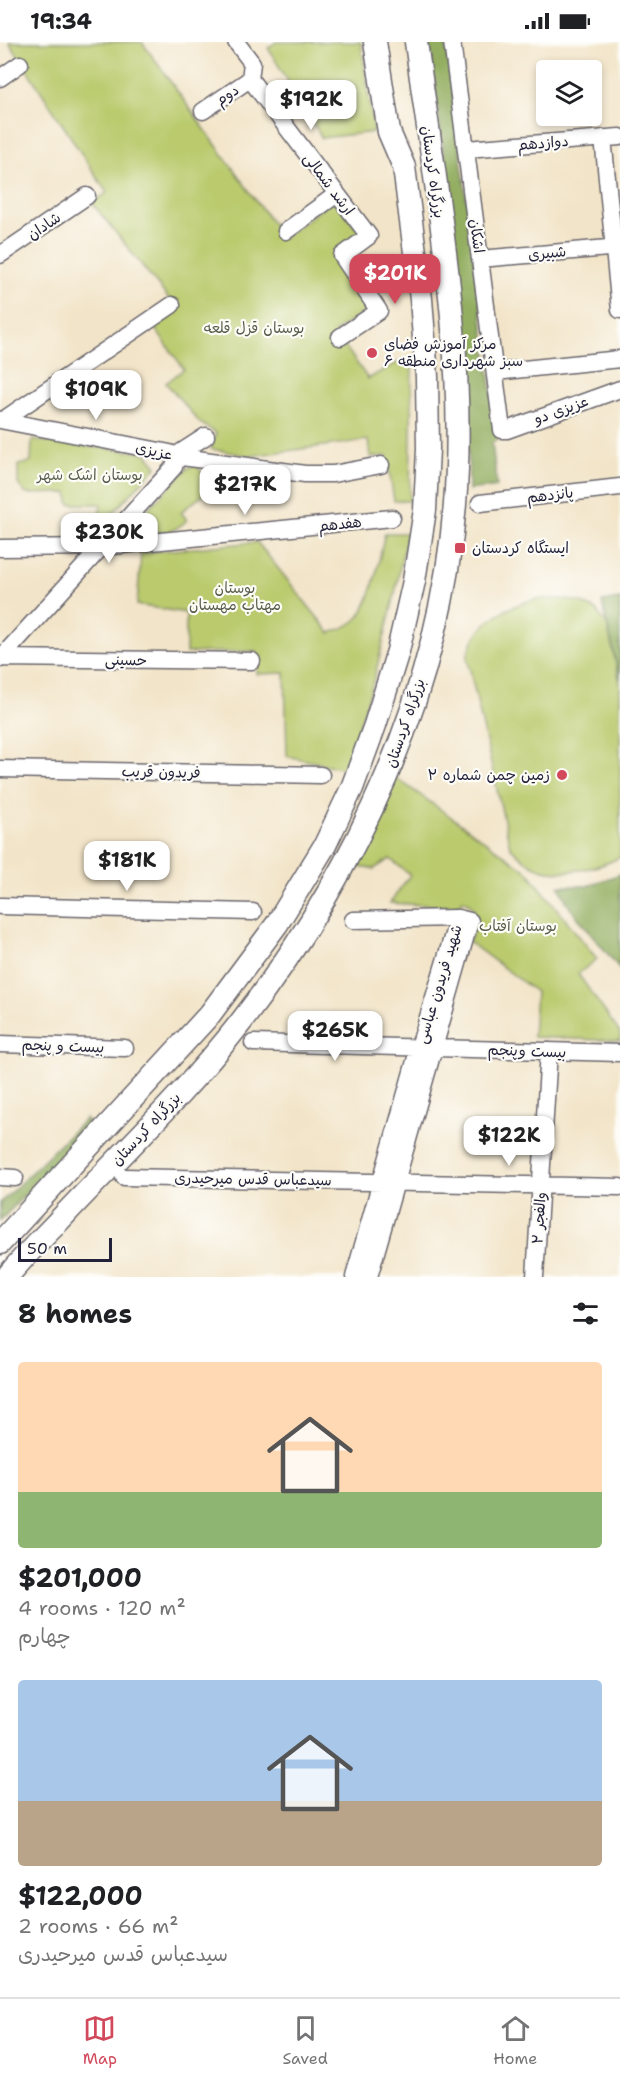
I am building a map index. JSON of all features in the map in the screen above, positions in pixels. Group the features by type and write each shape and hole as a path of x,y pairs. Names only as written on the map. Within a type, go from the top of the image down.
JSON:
{"highway":[{"name":"بزرگراه کردستان","path":"0,1243 210,1014 277,924 325,844 356,778 375,725 398,651 414,581 425,510 428,449 427,377 421,299 404,167 389,132 375,42"},
{"path":"389,42 404,167"},
{"name":"بزرگراه کردستان","path":"7,1277 198,1073 240,1024 276,975 349,858 379,795 403,733 424,668 440,605 455,502 456,471 451,302 416,42"}],"street":[{"name":"ارشد شمالی","path":"236,42 252,63 250,79 369,236 342,256 379,312 340,337"},
{"name":"اشکان","path":"452,42 502,430"},
{"path":"0,78 20,64"},
{"name":"دوم","path":"204,111 250,79"},
{"name":"دوازدهم","path":"466,149 612,137"},
{"path":"612,137 620,310"},
{"path":"286,231 337,194"},
{"name":"شادان","path":"0,255 87,196"},
{"name":"شبیری","path":"480,259 617,247"},
{"path":"2,420 172,305"},
{"path":"495,372 620,359"},
{"name":"عزیزی دو","path":"502,430 620,389"},
{"name":"عزیزی","path":"2,420 170,453 175,456 305,474 333,474 381,465"},
{"path":"0,658 174,467 175,456 206,436"},
{"name":"پانزدهم","path":"480,503 620,487"},
{"name":"هفدهم","path":"0,548 101,547 392,518"},
{"name":"حسینی","path":"0,658 252,661"},
{"name":"فریدون قریب","path":"0,769 321,775"},
{"path":"0,906 253,912"},
{"name":"شهید فریدون عباسی","path":"353,920 458,918 426,1048 389,1182 369,1277"},
{"name":"بیست وپنجم","path":"253,1042 620,1053"},
{"name":"بیست و پنجم","path":"0,1044 126,1048"},
{"name":"والفجر ۲","path":"535,1277 549,1051"},
{"name":"سیدعباس قدس میرحیدری","path":"124,1177 620,1187"},
{"name":"شهید فریدون عباسی","path":"354,1277 389,1182"}],"green space":[{"name":"بوستان قزل قلعه","path":"9,42 142,42 283,238 334,199 362,235 334,256 372,307 335,332 368,379 394,364 412,359 410,501 394,501 387,456 370,457 368,440 250,456 211,449 216,433 200,423 166,383 184,369 153,326 176,308 92,203 107,193"},
{"path":"276,42 361,42 374,132 322,138 268,48"},
{"path":"429,42 446,42 498,440 492,443 497,486 469,490 462,293"},
{"name":"بوستان اشک شهر","path":"32,440 146,453 157,466 96,531 101,504 69,504 68,493 26,494 18,484 18,465 31,462"},
{"path":"198,467 213,487 181,512 187,520 177,528 166,532 156,533 136,528 137,520 188,468"},
{"name":"بوستان مهتاب مهستان","path":"385,533 407,533 373,683 345,769 287,756 285,673 257,674 256,651 186,653 186,613 137,605 141,553 257,542 330,633 342,628 361,614 376,575"},
{"name":"زمین چمن شماره ۲","path":"536,599 580,602 596,610 607,624 620,682 620,857 581,870 560,872 537,868 510,847 467,657 477,634 492,618 512,607"},
{"path":"620,599 620,680 602,602"},
{"name":"بوستان آفتاب","path":"395,777 528,872 597,959 578,974 620,1033 620,1041 533,1037 536,992 469,942 476,918 469,903 463,900 457,907 390,903 410,875 390,859 374,869 356,867"},
{"path":"620,874 620,969 570,908 559,886 587,886"},
{"path":"85,1119 91,1126 0,1221 0,1203"}],"place":[{"name":"مرکز آموزش فضای سبز شهرداری منطقه ۶","path":"372,353"},
{"name":"ایستگاه کردستان","path":"460,548"},
{"name":"زمین چمن شماره ۲","path":"562,775"}]}
